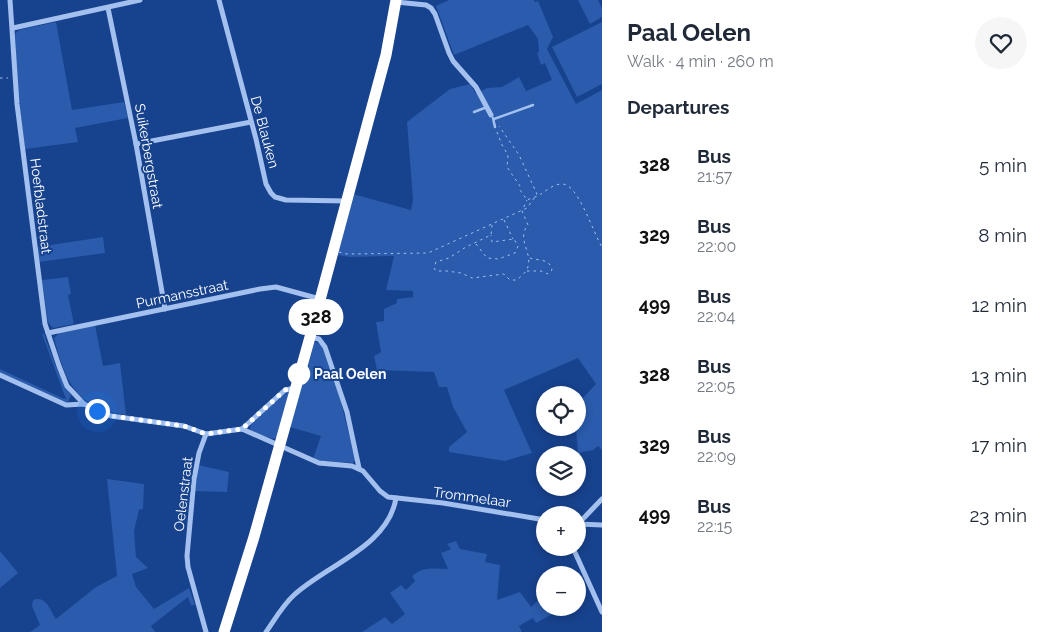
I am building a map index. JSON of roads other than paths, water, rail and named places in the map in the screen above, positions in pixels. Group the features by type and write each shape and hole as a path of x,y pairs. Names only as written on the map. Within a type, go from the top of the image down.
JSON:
{"street":[{"name":"Hoefbladstraat","path":"10,0 14,77 42,300 48,333 58,366 68,386 84,404"},
{"path":"12,28 140,0"},
{"name":"De Blauken","path":"219,0 266,184 275,197 286,200 347,201"},
{"path":"224,632 254,537 334,250 386,55 396,1 426,5 431,8 453,61 476,88 492,117"},
{"name":"Suikerbergstraat","path":"108,8 136,144 165,309"},
{"path":"136,144 250,122"},
{"name":"Purmansstraat","path":"48,333 260,289 276,288 320,299"},
{"path":"310,337 319,339 325,347 345,405 354,438 359,468"},
{"path":"0,375 59,403 66,405 84,404 112,416 184,426 206,434 242,429 318,463 359,468 380,491 396,498 388,520 380,531 350,557 294,595 266,632"},
{"path":"242,429 285,390 295,388"},
{"name":"Oelenstraat","path":"206,434 199,453 194,479 187,556 188,567 206,632"},
{"name":"Trommelaar","path":"396,498 444,503 536,518"},
{"path":"586,516 602,499"},
{"path":"586,524 602,525"},
{"path":"577,556 602,612"}],"lane":[{"path":"495,127 492,117 533,105"},
{"path":"474,112 487,106"}],"place":[{"name":"Paal Oelen","path":"299,374"}]}
